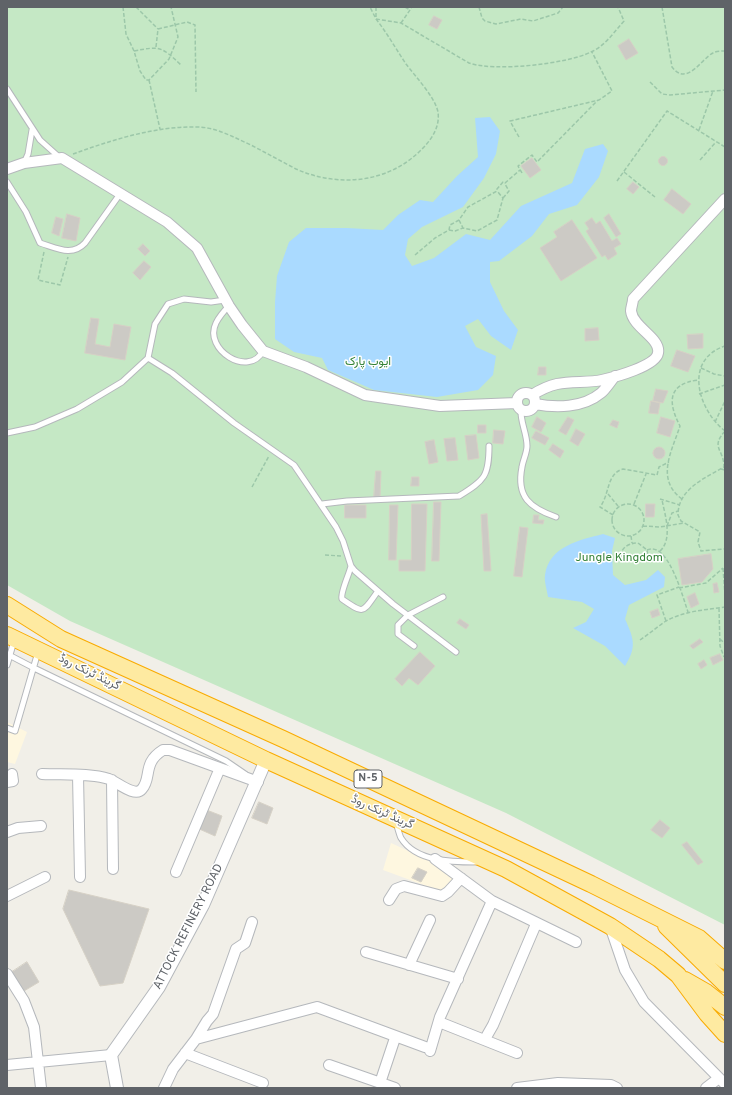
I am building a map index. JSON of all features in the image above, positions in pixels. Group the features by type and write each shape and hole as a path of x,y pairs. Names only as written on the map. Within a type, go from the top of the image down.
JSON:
{"highway":[{"name":"گرینڈ ٹرنک روڈ","path":"7,605 61,640 304,749 592,884 699,938 725,961"},
{"name":"گرینڈ ٹرنک روڈ","path":"11,637 39,649 266,760 488,861 610,926 659,959 678,975 707,1014 725,1034"},
{"path":"656,916 725,984"},
{"path":"699,938 725,948"},
{"path":"678,975 706,992 725,1007"}],"street":[{"path":"7,169 24,162 62,158 168,222 197,248 227,303 263,351 306,367 365,395 440,406 519,406 527,411 533,400 543,388 557,384 601,380 632,370 656,358 659,352 657,345 634,321 631,311 633,299 725,199"},
{"path":"519,406 519,396 522,394 533,400 563,407 590,399 601,393 615,376"},
{"path":"42,774 101,777 112,780 132,791 139,792 143,789 151,761 163,750 170,750 258,782"},
{"name":"ATTOCK REFINERY ROAD","path":"111,1055 159,987 203,904 258,782 266,760"},
{"path":"176,872 220,768"},
{"path":"78,776 80,877"},
{"path":"112,780 113,869"},
{"path":"7,832 18,828 40,826"},
{"path":"435,860 492,901 536,924 576,942"},
{"path":"7,896 45,877"},
{"path":"389,900 396,890 404,886 442,896 448,892 461,878"},
{"path":"196,1039 317,1007 427,1049 492,901"},
{"path":"409,965 430,920"},
{"path":"164,1088 173,1069 213,1014 236,949 245,943 252,922"},
{"path":"485,1039 493,1025 536,924"},
{"path":"610,926 625,970 644,1002 722,1081 706,1088"},
{"path":"366,952 458,979"},
{"path":"7,974 24,1001 34,1027 41,1088"},
{"path":"439,1022 485,1039 516,1053"},
{"path":"380,1083 396,1038"},
{"path":"185,1053 263,1083"},
{"path":"7,1065 111,1055 117,1088"},
{"path":"329,1065 395,1088"},
{"path":"517,1088 558,1083 611,1085 617,1088"}],"lane":[{"path":"7,89 32,130 50,150 62,158"},
{"path":"24,162 28,154 32,130"},
{"path":"7,182 26,212 40,243 69,251 80,249 120,194"},
{"path":"7,433 35,426 77,409 122,382 148,358 155,324 168,304 184,299 227,303 215,324 215,343 226,356 240,362 252,362 260,357 263,351"},
{"path":"148,358 172,372 272,451 294,465 322,504 336,527 348,555 351,566 349,577 341,593 342,599 361,610 365,609 378,590"},
{"path":"519,406 527,447 521,479 523,495 532,506 556,517"},
{"path":"322,504 347,501 459,496 471,489 485,476 488,468 489,446"},
{"path":"351,566 408,615 456,652"},
{"path":"414,646 398,634 398,625 408,615 443,596"},
{"path":"7,665 11,637"},
{"path":"7,728 15,731 39,649"},
{"path":"9,654 34,668 226,761 258,782"},
{"path":"394,819 401,837 407,845 419,853 435,860 461,862 488,861"}],"path":[{"path":"123,7 126,34 134,51 140,72 146,80 149,80"},
{"path":"136,7 158,29"},
{"path":"149,80 163,67 171,56 178,37 171,7"},
{"path":"62,158 102,144 160,129 197,127 221,131 297,169 322,177 354,181 392,171 415,156 431,140 437,126 438,111 421,83 376,19 370,7"},
{"path":"376,7 376,19"},
{"path":"405,7 410,10"},
{"path":"401,23 412,7"},
{"path":"479,7 482,18 485,21 496,24 521,19 532,21 558,13 563,7"},
{"path":"376,19 401,23 469,63 478,66 498,68 560,61 592,52 607,40 624,21 618,7"},
{"path":"662,7 672,67 674,70 681,73 696,70 712,53 725,51"},
{"path":"158,29 192,23 196,29 196,92"},
{"path":"156,47 158,29"},
{"path":"134,51 156,47 171,56 181,65"},
{"path":"522,173 518,166 532,155 537,162 599,100 612,92 592,52"},
{"path":"149,80 160,129"},
{"path":"650,82 662,94 670,95 725,90"},
{"path":"699,130 713,91"},
{"path":"519,137 510,121 599,100"},
{"path":"618,181 668,111 725,147"},
{"path":"700,160 717,142"},
{"path":"415,255 435,238 449,230 450,225 459,220 468,207 497,191 503,182 505,183 520,170"},
{"path":"624,172 655,197"},
{"path":"449,230 455,232 463,228 477,231 497,220 503,198 509,191 505,183"},
{"path":"497,191 503,198"},
{"path":"459,220 463,228"},
{"path":"45,245 38,280 60,285 69,251"},
{"path":"725,346 716,349 707,358 701,368 698,380 699,394 702,402 715,422 725,431 718,439 717,445 724,459 724,467 689,488 682,499 678,511 679,517 684,523 700,532 698,542 701,550 725,549"},
{"path":"701,368 725,376"},
{"path":"682,499 668,484 670,454 680,426 673,412 672,397 677,387 685,382 698,380"},
{"path":"699,394 725,385"},
{"path":"715,422 720,407 725,400"},
{"path":"252,487 272,451"},
{"path":"613,515 600,506 608,494 611,478 618,470 629,469 657,476 659,467 669,462"},
{"path":"720,469 725,470"},
{"path":"634,504 646,474"},
{"path":"608,494 619,507"},
{"path":"660,551 666,541 666,526 662,499 680,505"},
{"path":"629,503 634,504 644,516 643,526 636,534 631,536 620,534 613,526 613,515 619,507 629,503"},
{"path":"666,526 672,513 678,511"},
{"path":"643,526 666,526 684,523"},
{"path":"631,536 632,543"},
{"path":"620,562 620,557 624,548 632,543 642,545 648,550 649,563"},
{"path":"648,550 653,548 660,551 666,558 688,612"},
{"path":"325,555 335,557 348,555"},
{"path":"666,621 657,595 679,587 706,583 723,568 725,596"},
{"path":"640,640 666,621 688,612 725,607"},
{"path":"719,608 720,646 724,657"},
{"path":"720,639 725,644"}],"shaded area":[{"path":"7,722 27,732 15,764 7,762"},
{"path":"391,843 452,871 455,879 440,891 383,870"}],"green space":[{"name":"ایوب پارک","path":"7,7 725,7 725,925 506,813 70,621 7,585"}],"water":[{"path":"490,117 500,131 496,154 484,178 463,207 422,227 408,239 405,255 412,266 434,258 466,234 490,240 521,206 572,183 585,149 603,144 608,151 599,177 577,205 549,214 532,236 499,261 490,262 490,282 504,311 518,330 511,350 491,336 478,319 465,326 476,347 496,356 493,375 478,390 437,397 374,390 328,370 322,358 294,352 275,339 277,276 289,242 306,228 383,230 398,215 420,200 433,202 457,176 478,157 475,118"},
{"path":"603,534 615,538 612,551 613,575 625,585 646,580 658,570 665,577 664,587 629,605 625,619 632,638 633,648 625,666 605,646 573,628 586,622 594,609 582,602 548,597 545,583 545,575 548,565 559,551 576,542"}],"building":[{"path":"434,16 442,20 437,29 429,25"},
{"path":"629,39 638,53 626,60 618,46"},
{"path":"661,157 665,157 667,161 665,165 661,165 659,163 659,159"},
{"path":"532,158 541,170 530,178 521,166"},
{"path":"633,182 639,187 633,194 627,189"},
{"path":"672,189 691,204 683,214 664,200"},
{"path":"67,214 80,218 76,241 62,238"},
{"path":"609,214 621,234 616,237 604,218"},
{"path":"56,217 63,219 59,236 52,233"},
{"path":"592,218 596,224 600,221 612,241 617,238 621,244 614,248 617,254 608,260 605,255 602,257 586,231 589,229 585,223"},
{"path":"572,220 597,258 561,281 540,248 557,237 554,232"},
{"path":"143,244 150,251 145,256 138,249"},
{"path":"144,261 151,267 140,280 133,273"},
{"path":"91,318 99,319 95,344 110,347 114,324 131,327 125,360 85,353"},
{"path":"598,328 599,340 585,341 585,329"},
{"path":"703,334 703,348 688,349 687,335"},
{"path":"677,350 695,356 688,372 671,366"},
{"path":"539,367 546,367 546,375 538,375"},
{"path":"656,389 668,391 663,403 653,401"},
{"path":"651,401 660,403 658,414 649,413"},
{"path":"537,417 546,423 541,432 532,427"},
{"path":"568,417 574,420 566,435 559,431"},
{"path":"661,417 675,421 670,437 657,433"},
{"path":"613,420 619,422 617,428 610,425"},
{"path":"478,425 486,425 486,433 478,433"},
{"path":"576,429 585,434 578,446 570,441"},
{"path":"494,430 505,431 503,444 493,443"},
{"path":"536,431 549,438 545,445 532,438"},
{"path":"476,435 479,458 468,460 465,436"},
{"path":"455,438 458,460 447,461 444,439"},
{"path":"434,440 438,462 429,464 425,442"},
{"path":"553,444 564,451 560,458 549,450"},
{"path":"657,447 661,447 665,453 661,459 657,459 653,455 653,451"},
{"path":"376,471 381,471 380,498 374,497"},
{"path":"412,477 419,477 419,486 411,486"},
{"path":"434,502 441,502 439,561 432,561"},
{"path":"412,504 427,504 425,571 399,571 399,560 411,560"},
{"path":"646,504 655,504 654,517 646,517"},
{"path":"345,505 366,505 366,518 345,518"},
{"path":"390,505 398,505 396,560 389,560"},
{"path":"487,514 491,571 484,571 481,515"},
{"path":"534,515 539,515 538,520 544,520 543,524 533,523"},
{"path":"520,527 528,528 522,577 514,576"},
{"path":"711,554 713,569 702,582 682,585 678,559"},
{"path":"717,583 719,592 714,593 713,584"},
{"path":"695,593 699,604 691,608 687,597"},
{"path":"658,609 660,615 652,618 650,612"},
{"path":"460,619 469,625 466,629 457,623"},
{"path":"700,639 703,642 693,649 690,646"},
{"path":"420,652 435,666 418,685 409,678 402,686 395,679"},
{"path":"720,654 723,660 713,665 710,658"},
{"path":"704,660 707,665 701,669 698,664"},
{"path":"259,802 273,808 267,824 252,818"},
{"path":"204,809 222,816 215,836 197,828"},
{"path":"660,820 670,828 662,838 651,830"},
{"path":"687,842 703,862 698,865 682,845"},
{"path":"418,868 427,872 421,882 412,878"},
{"path":"69,890 149,909 123,983 100,986 63,909"},
{"path":"27,962 39,982 24,991 12,972"}],"park label":[{"name":"Jungle Kingdom","path":"619,559"}]}
